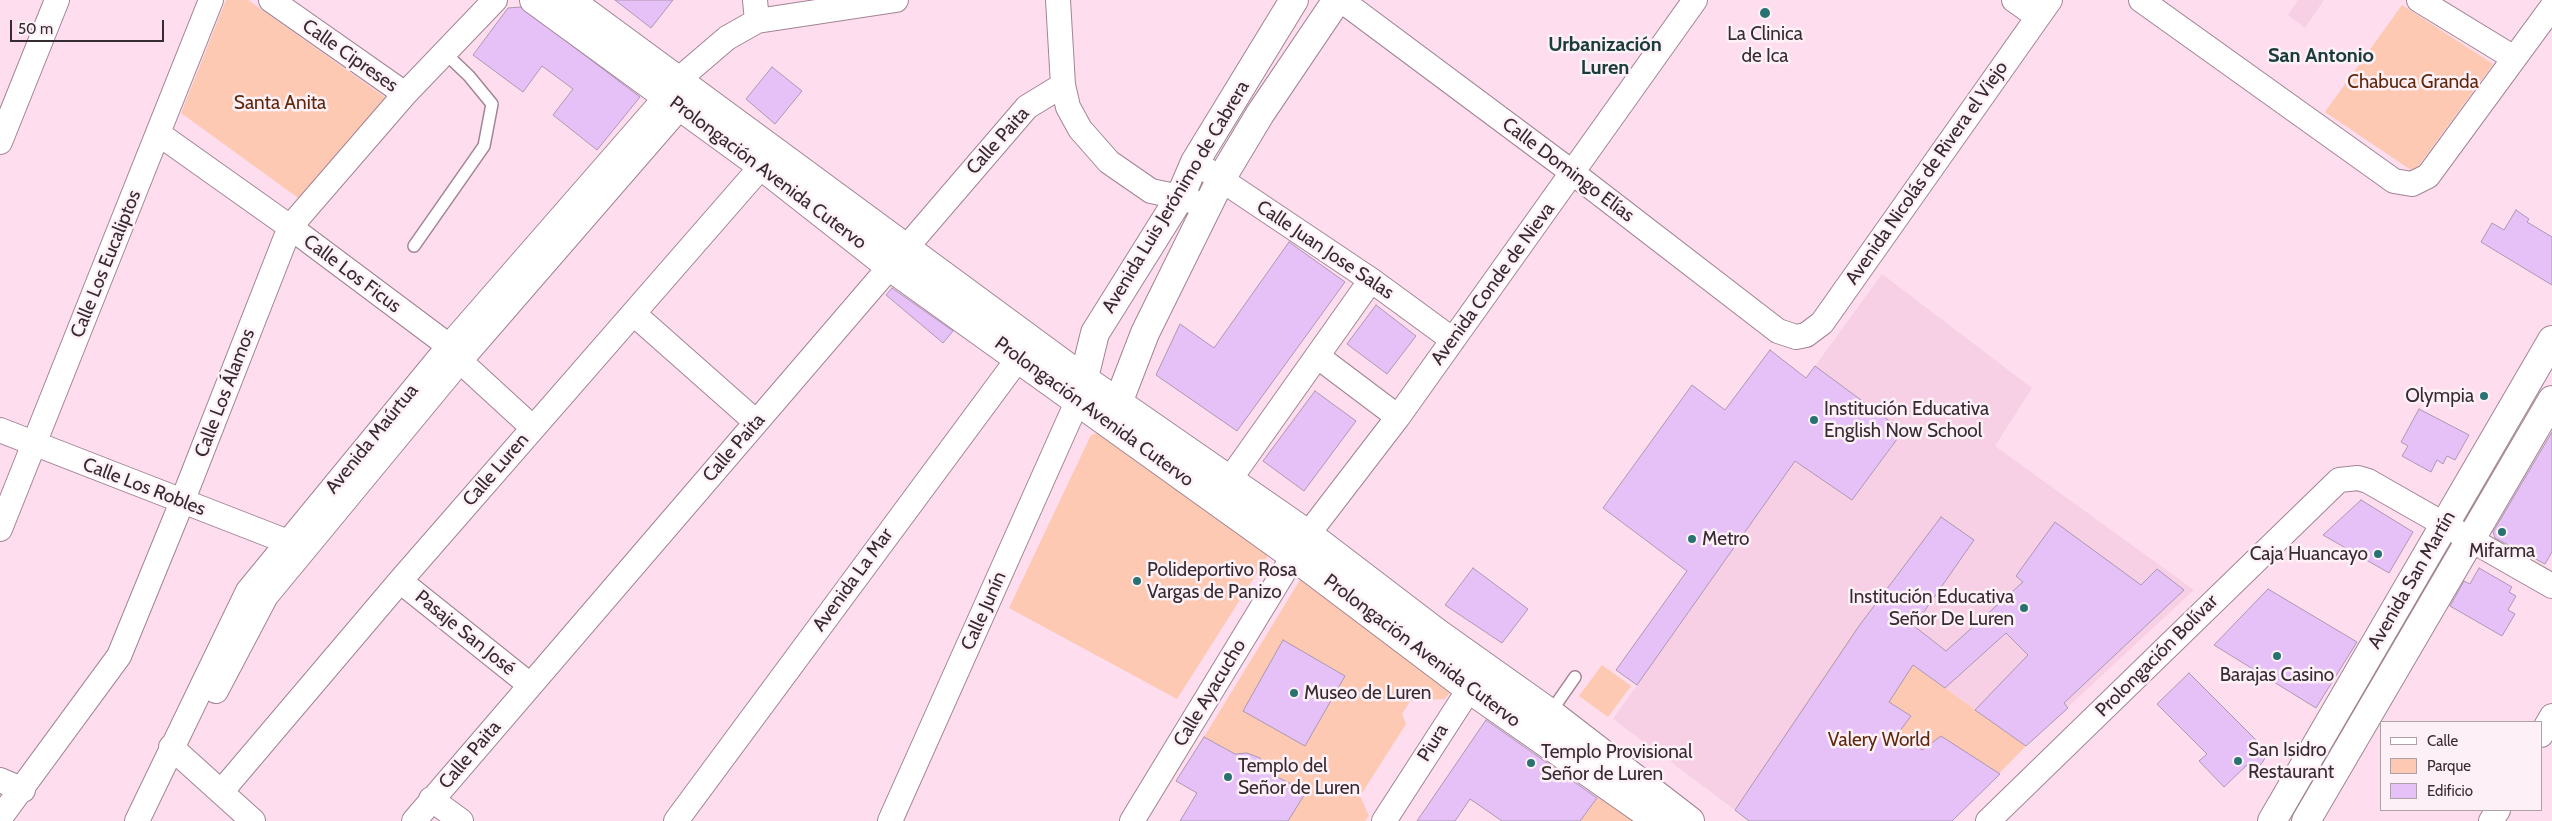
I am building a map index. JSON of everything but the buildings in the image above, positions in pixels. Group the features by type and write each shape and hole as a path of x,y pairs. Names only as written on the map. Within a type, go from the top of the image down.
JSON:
{"street":[{"path":"0,142 57,0"},
{"name":"Calle Los Eucaliptos","path":"0,529 212,0"},
{"name":"Calle Cipreses","path":"271,0 405,94"},
{"name":"Calle Los Álamos","path":"0,818 23,790 115,663 182,502 290,227 405,94 495,0"},
{"name":"Prolongación Avenida Cutervo","path":"534,0 679,93 769,158 897,257 1025,348 1296,552 1468,688 1675,819"},
{"name":"Prolongación Avenida Cutervo","path":"569,0 679,93"},
{"path":"679,93 698,64 756,10 896,0"},
{"path":"1058,0 1063,85 1068,107 1080,129 1109,162 1151,191 1180,197 1208,207"},
{"name":"Avenida Luis Jerónimo de Cabrera","path":"1080,390 1095,333 1180,197 1195,162 1294,0"},
{"name":"Avenida Luis Jerónimo de Cabrera","path":"1118,403 1144,333 1208,207 1220,179 1260,114 1337,0"},
{"name":"Calle Domingo Elías","path":"1341,0 1573,173 1778,331 1796,337"},
{"name":"Avenida Conde de Nieva","path":"1296,552 1398,417 1695,0"},
{"path":"2014,0 2044,8"},
{"path":"2141,0 2394,181 2403,184 2414,183 2428,176 2552,7"},
{"path":"2419,0 2514,58"},
{"name":"Avenida Nicolás de Rivera el Viejo","path":"1796,337 1806,335 1822,323 2044,8"},
{"name":"Calle Paita","path":"414,821 1027,107 1063,85"},
{"name":"Avenida Maúrtua","path":"151,821 176,751 248,591 288,542 454,354 679,93"},
{"name":"Calle Los Ficus","path":"159,134 290,227 454,354 533,428"},
{"name":"Calle Luren","path":"221,792 400,580 769,158"},
{"name":"Calle Juan Jose Salas","path":"1195,162 1370,280 1453,340"},
{"path":"1230,479 1370,280"},
{"path":"634,314 756,422"},
{"path":"1025,348 1057,346 1084,341 1095,333"},
{"name":"Avenida San Martín","path":"2272,821 2552,340"},
{"name":"Avenida La Mar","path":"676,821 1025,348"},
{"name":"Avenida Maúrtua","path":"136,821 266,596 454,354"},
{"path":"1317,356 1398,417"},
{"name":"Prolongación Avenida Cutervo","path":"1080,390 1118,403 1230,479 1296,552 1436,632 1485,666 1550,714 1675,819"},
{"name":"Calle Junín","path":"890,821 1080,390"},
{"name":"Avenida San Martín","path":"2306,821 2469,539 2552,400"},
{"name":"Calle Los Robles","path":"0,430 288,542"},
{"name":"Prolongación Bolívar","path":"1988,821 2339,480 2358,478 2368,481 2552,586"},
{"name":"Calle Ayacucho","path":"1132,821 1296,552"},
{"name":"Pasaje San José","path":"400,580 530,685"},
{"name":"Piura","path":"1384,821 1468,688 1485,666"},
{"path":"2542,733 2552,716"},
{"path":"176,751 253,821"},
{"path":"0,780 23,790"},
{"path":"431,799 461,821"}],"lane":[{"path":"414,246 484,146 492,104 469,76 445,53"},
{"path":"1550,714 1575,678"}],"shaded area":[{"path":"2298,0 2324,0 2305,28 2288,15"},
{"path":"1882,274 2032,388 1995,446 2194,590 2026,746 1859,627 1735,810 1613,719 1795,461 1852,500 1903,431 1815,366"}],"green space":[{"name":"Santa Anita","path":"226,0 248,0 386,98 301,200 181,113"},
{"name":"Chabuca Granda","path":"2402,5 2493,64 2414,172 2325,112"},
{"name":"Polideportivo Rosa Vargas de Panizo","path":"1112,428 1269,554 1177,699 1009,608 1091,435"},
{"path":"1303,575 1452,690 1445,699 1410,701 1402,714 1406,724 1360,796 1369,816 1365,821 1288,821 1305,792 1268,772 1260,758 1248,753 1235,754 1204,737","holes":["1283,641 1344,676 1305,746"]},
{"name":"Valery World","path":"1858,626 2026,746 1952,821 1749,821 1735,810"},
{"path":"1602,665 1631,686 1608,717 1579,696"},
{"path":"1603,790 1647,821 1580,821"}],"place":[{"name":"La Clinica de Ica","path":"1765,13"},
{"name":"Olympia","path":"2484,396"},
{"name":"Institución Educativa English Now School","path":"1814,420"},
{"name":"Mifarma","path":"2502,532"},
{"name":"Metro","path":"1692,539"},
{"name":"Caja Huancayo","path":"2378,554"},
{"name":"Polideportivo Rosa Vargas de Panizo","path":"1137,581"},
{"name":"Institución Educativa Señor De Luren","path":"2024,608"},
{"name":"Barajas Casino","path":"2277,656"},
{"name":"Museo de Luren","path":"1294,693"},
{"name":"San Isidro Restaurant","path":"2238,761"},
{"name":"Templo Provisional Señor de Luren","path":"1531,763"},
{"name":"Templo del Señor de Luren","path":"1228,777"}],"district":[{"name":"Urbanización Luren","path":"1605,56"},
{"name":"San Antonio","path":"2321,56"}]}
